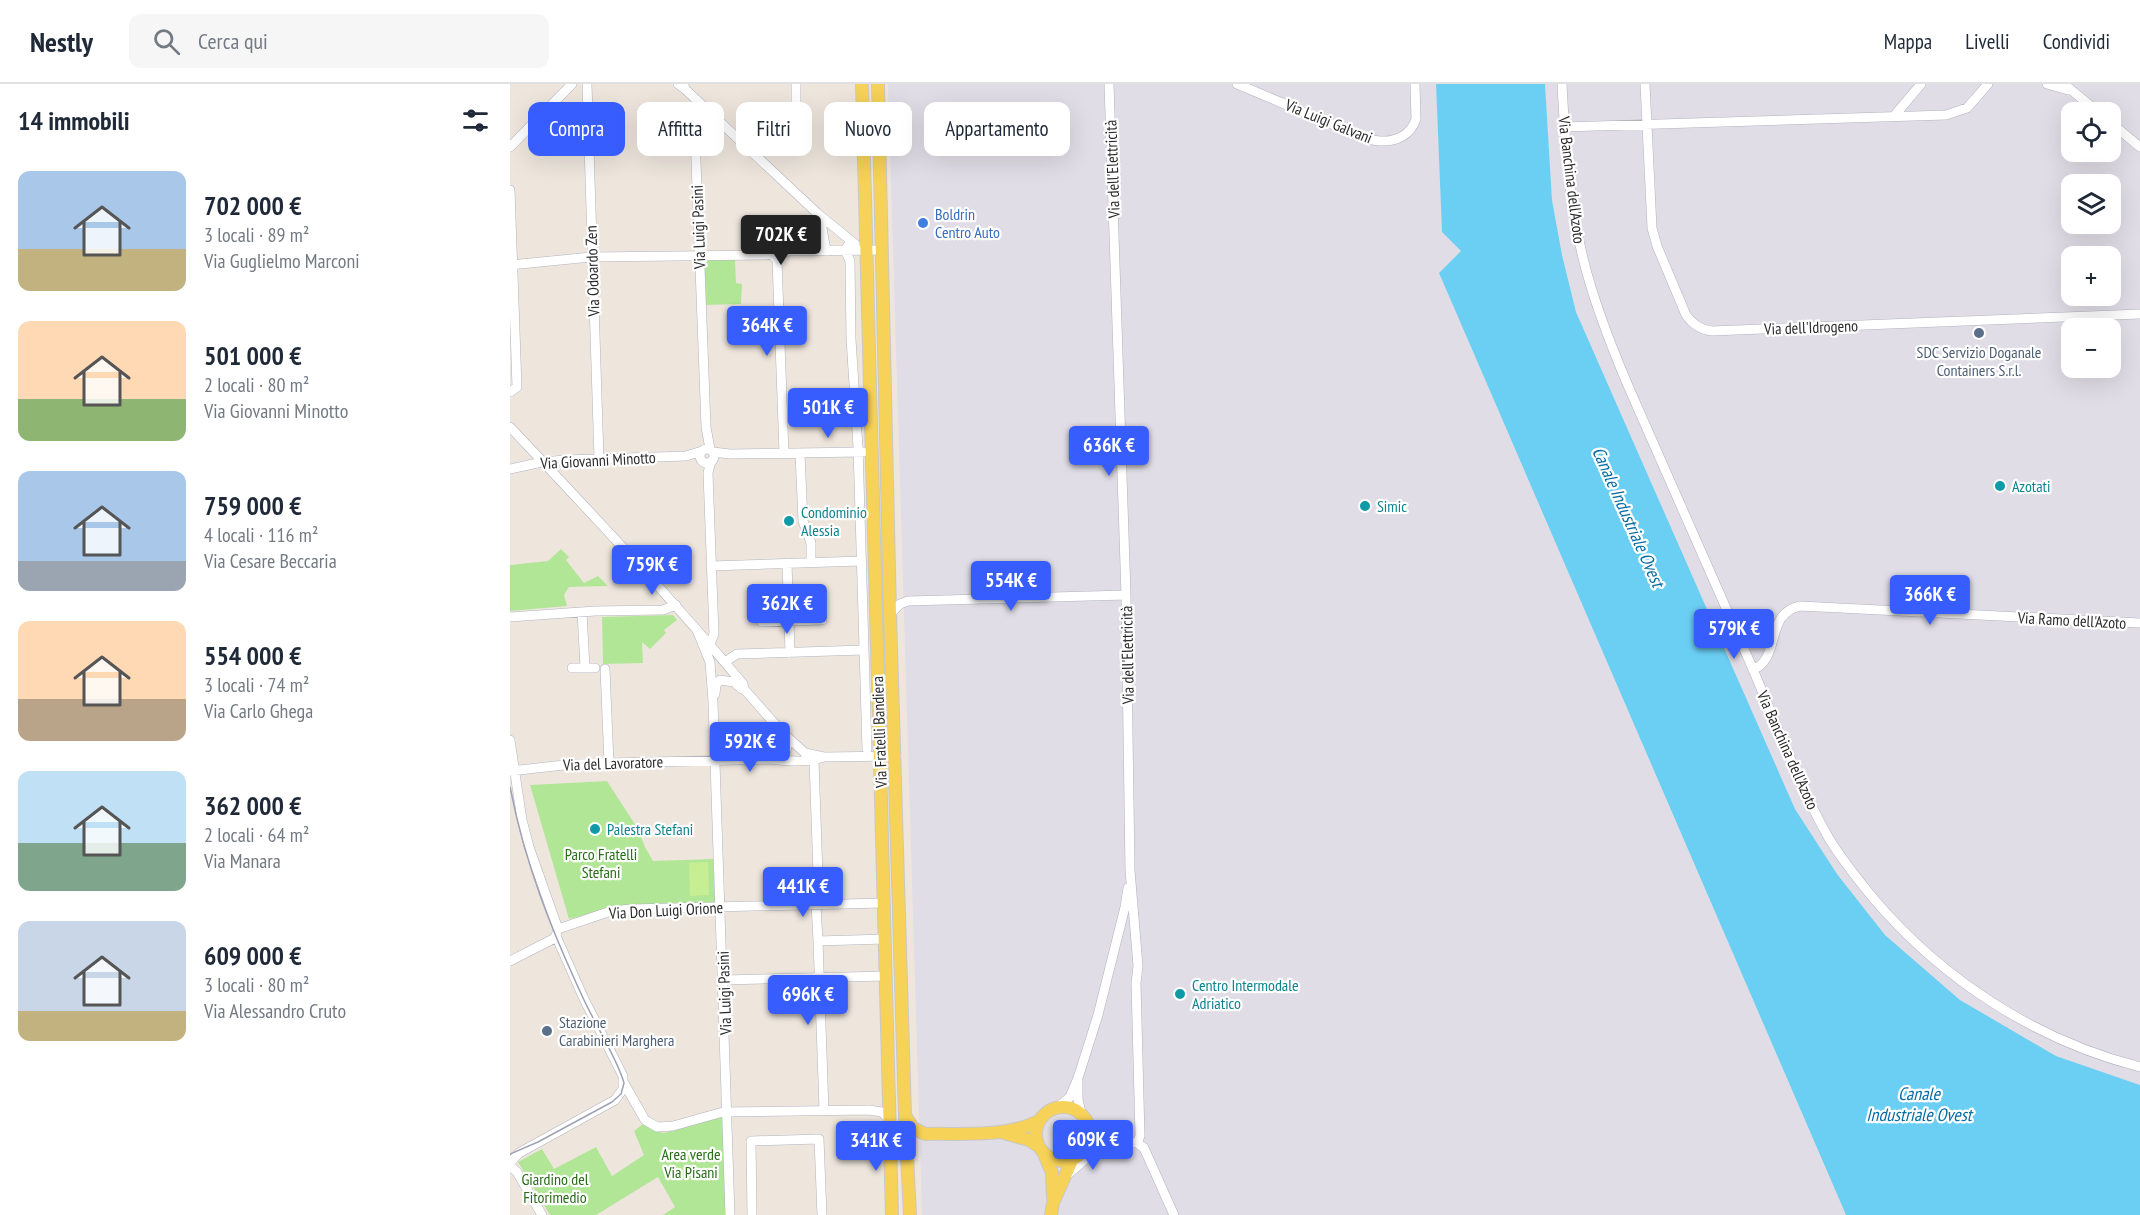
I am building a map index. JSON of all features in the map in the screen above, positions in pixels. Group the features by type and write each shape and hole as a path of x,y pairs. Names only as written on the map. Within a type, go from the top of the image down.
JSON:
{"main road":[{"name":"Via Fratelli Bandiera","path":"862,84 864,250 872,453 892,1215"},
{"name":"Via Fratelli Bandiera","path":"878,84 890,614 910,1215"},
{"path":"1038,1146 1036,1129 1044,1114 1058,1107 1074,1109 1081,1114 1089,1127 1089,1143 1085,1150 1072,1160 1063,1162 1046,1156"},
{"path":"905,1116 913,1128 925,1134"},
{"path":"906,1142 925,1134 1003,1133 1024,1128 1039,1121"},
{"path":"1003,1133 1029,1140 1046,1156 1053,1173 1052,1209"},
{"path":"1052,1209 1072,1160"}],"street":[{"path":"510,147 572,84"},
{"name":"Via Odoardo Zen","path":"587,84 599,459"},
{"path":"796,84 796,102"},
{"name":"Via dell'Elettricità","path":"1110,84 1126,595 1130,870 1138,966 1136,983 1140,1136 1137,1143"},
{"name":"Via Luigi Galvani","path":"1238,84 1374,141 1400,138 1411,130 1416,122 1415,84"},
{"name":"Via Banchina dell'Azoto","path":"1562,84 1564,127 1574,216 1583,259 1595,298 1616,356 1801,780 1829,838 1863,885 1901,929 1924,952 1970,989 2005,1011 2067,1044 2140,1067"},
{"name":"Via dell'Idrogeno","path":"1645,84 1651,219 1654,237 1686,315 1691,322 1701,328 1712,331 2140,314"},
{"path":"1895,115 1921,84"},
{"path":"1564,127 1954,114 1972,103 1988,84"},
{"path":"2047,84 2072,91"},
{"path":"2064,84 2086,102"},
{"path":"682,86 736,137"},
{"name":"Via Luigi Pasini","path":"697,100 694,108 714,634 710,644"},
{"path":"2121,131 2140,147"},
{"path":"756,156 817,213 827,226 864,250"},
{"path":"510,190 517,387 510,392"},
{"path":"827,226 824,244 828,251"},
{"path":"845,250 851,241"},
{"path":"512,264 591,257 774,257 785,252 882,249"},
{"name":"Via Fratelli Bandiera","path":"845,250 850,261 867,749"},
{"path":"774,257 784,453 872,453"},
{"path":"510,427 644,569 710,644 743,684 744,689 782,732 805,753 825,757"},
{"name":"Via Giovanni Minotto","path":"510,469 542,462 784,453"},
{"path":"800,454 803,521 811,543 811,562"},
{"path":"711,566 861,561"},
{"path":"787,563 788,594"},
{"path":"822,593 822,620 762,622 760,595 788,594 822,593"},
{"path":"890,614 900,604 908,601 1126,595"},
{"path":"510,617 663,609 676,605"},
{"name":"Via Ramo dell'Azoto","path":"1753,670 1760,667 1766,659 1780,619 1790,609 1800,606 2140,623"},
{"path":"572,668 590,668 582,612"},
{"path":"789,621 790,653"},
{"name":"Via Luigi Pasini","path":"697,630 710,662 713,702 730,1215"},
{"path":"725,662 737,654 864,650"},
{"path":"605,669 609,763"},
{"path":"713,702 716,685 720,680 734,682 739,688 744,689"},
{"path":"770,759 784,754 787,747 782,732"},
{"path":"510,740 512,771 522,820 556,935 624,1083 647,1122 661,1128 727,1112 824,1110 877,1110 890,1121"},
{"path":"715,742 720,752 730,760 720,765 716,771"},
{"name":"Via del Lavoratore","path":"512,771 573,764 814,760 825,757 896,756"},
{"path":"814,760 818,977 824,1110"},
{"path":"1058,1107 1070,1097 1098,1015 1125,907 1130,870"},
{"name":"Via Don Luigi Orione","path":"510,961 556,935 611,911 884,903"},
{"path":"818,940 885,939"},
{"path":"724,980 886,976"},
{"path":"1078,1078 1081,1114"},
{"path":"542,1215 510,1164 519,1153 612,1102 621,1094 624,1083"},
{"path":"612,1102 625,1099 637,1107"},
{"path":"1089,1127 1099,1135 1118,1142 1137,1143 1144,1148 1174,1215"},
{"path":"752,1215 750,1141 819,1139 822,1215"},
{"path":"1064,1178 1089,1155 1118,1142"},
{"path":"1085,1150 1108,1146"}],"shaded area":[{"path":"888,84 1436,84 1442,232 1461,251 1439,273 1846,1215 922,1215 890,156 912,156 912,102 889,102"},
{"path":"1545,84 2140,84 2140,1085 2056,1056 1960,1000 1885,935 1837,874 1795,809 1576,312 1552,200"}],"green space":[{"path":"703,259 735,259 736,283 742,284 741,304 704,305"},
{"path":"561,549 569,557 566,560 584,583 598,576 608,586 569,587 564,595 567,606 510,611 510,565 548,561"},
{"path":"819,596 820,616 764,618 764,599"},
{"path":"673,615 677,620 664,630 666,633 650,649 642,642 643,663 603,664 602,617"},
{"name":"Parco Fratelli Stefani","path":"607,781 638,829 653,861 713,859 716,904 614,908 569,919 530,785"},
{"path":"708,862 709,895 690,896 689,863"},
{"name":"Area verde Via Pisani","path":"725,1117 727,1215 663,1215 675,1207 658,1177 596,1215 550,1215 518,1162 542,1149 554,1169 596,1147 612,1176 644,1155 634,1131 643,1124 664,1133"}],"water":[{"name":"Canale Industriale Ovest","path":"1436,84 1545,84 1552,200 1576,312 1795,809 1837,874 1885,935 1960,1000 2056,1056 2140,1085 2140,1215 1846,1215 1439,273 1461,251 1442,232"}],"tram line":[{"path":"510,787 523,843 550,922 624,1083 621,1094 612,1102 538,1142 510,1154"}],"place":[{"name":"Boldrin Centro Auto","path":"923,223"},
{"name":"SDC Servizio Doganale Containers S.r.l.","path":"1979,333"},
{"name":"Azotati","path":"2000,486"},
{"name":"Simic","path":"1365,506"},
{"name":"Condominio Alessia","path":"789,521"},
{"name":"Palestra Stefani","path":"595,829"},
{"name":"Centro Intermodale Adriatico","path":"1180,994"},
{"name":"Stazione Carabinieri Marghera","path":"547,1031"}],"park label":[{"name":"Giardino del Fitorimedio","path":"555,1188"}]}
